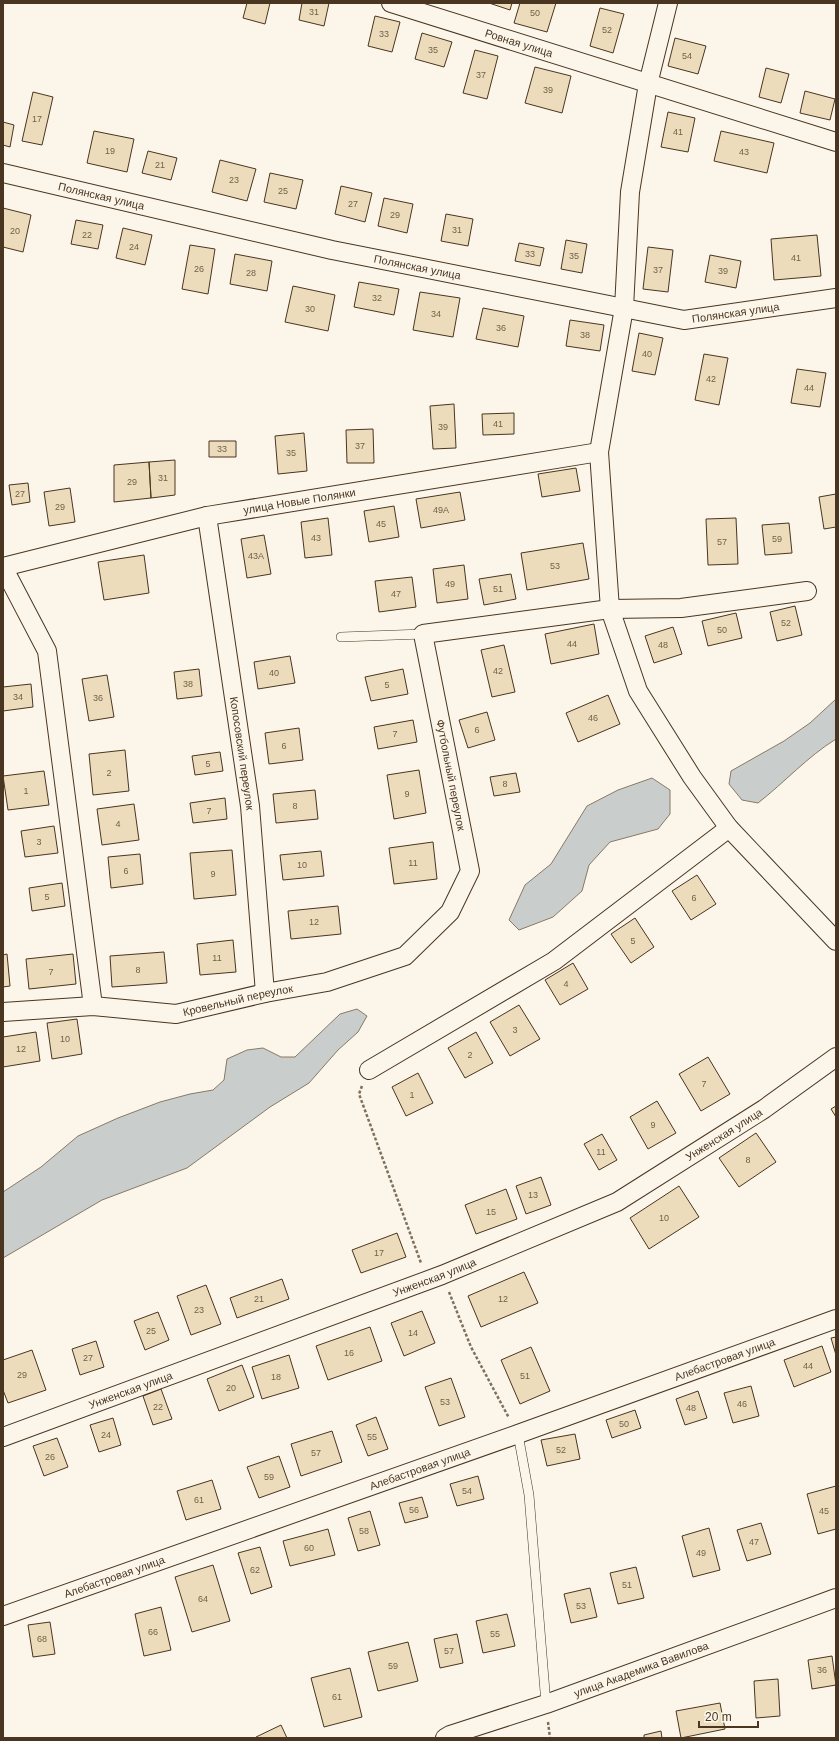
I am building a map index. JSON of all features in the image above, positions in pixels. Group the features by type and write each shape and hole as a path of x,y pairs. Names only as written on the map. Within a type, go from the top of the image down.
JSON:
{"street":[{"name":"Ровная улица","path":"390,3 836,142"},
{"path":"668,3 648,84 630,192 624,308 599,452 610,609 638,691 692,777 729,828 836,941"},
{"name":"Полянская улица","path":"3,173 332,250 684,320 836,298"},
{"name":"улица Новые Полянки","path":"3,567 207,516 599,452"},
{"name":"Копосовский переулок","path":"207,516 250,806 265,993"},
{"path":"3,567 48,651 93,1006"},
{"path":"423,634 610,609 682,608 807,591"},
{"name":"Футбольный переулок","path":"423,634 470,871 450,912"},
{"path":"369,1070 554,961 729,828"},
{"name":"Кровельный переулок","path":"3,1012 93,1006 176,1014 265,993 327,982 406,956 450,912"},
{"name":"Унженская улица","path":"3,1437 435,1278 617,1202 764,1109 836,1057"},
{"name":"Алебастровая улица","path":"3,1616 518,1434 836,1318"},
{"name":"улица Академика Вавилова","path":"445,1738 450,1735 546,1704 836,1598"}],"lane":[{"path":"341,637 423,634"},
{"path":"518,1434 529,1495 546,1704"}],"path":[{"path":"369,1070 359,1094 383,1162 435,1278 518,1434"}],"shaded area":[{"path":"836,699 836,739 815,754 758,803 742,800 729,784 731,771 784,741 810,723"},
{"path":"652,778 670,790 670,814 658,829 610,842 589,865 582,891 553,917 519,930 509,920 525,885 551,864 587,806 618,790"},
{"path":"357,1009 367,1016 358,1032 338,1050 309,1083 270,1107 187,1168 102,1200 3,1258 3,1192 41,1167 78,1136 118,1118 160,1102 213,1090 224,1080 227,1059 247,1050 263,1048 281,1057 295,1057 340,1014"}],"building":[{"path":"247,3 270,3 265,24 243,18"},
{"path":"302,3 329,3 324,26 299,20"},
{"path":"489,3 512,3 510,10"},
{"path":"520,3 556,3 547,32 514,23"},
{"path":"600,8 624,14 613,53 590,46"},
{"path":"375,16 400,22 392,52 368,46"},
{"path":"422,33 452,42 444,67 415,59"},
{"path":"675,38 706,46 698,74 668,66"},
{"path":"475,50 498,56 487,99 463,93"},
{"path":"535,67 571,76 562,113 525,103"},
{"path":"766,68 789,74 781,103 759,97"},
{"path":"805,91 835,99 830,120 800,113"},
{"path":"33,92 53,97 42,145 22,141"},
{"path":"668,112 695,118 688,152 661,147"},
{"path":"3,122 14,125 10,147 3,145"},
{"path":"94,131 134,139 127,172 87,163"},
{"path":"721,131 774,143 767,173 714,161"},
{"path":"148,151 177,158 171,180 142,173"},
{"path":"220,160 256,169 247,201 212,192"},
{"path":"270,173 303,180 296,209 264,202"},
{"path":"341,186 372,193 365,222 335,214"},
{"path":"384,198 413,204 407,233 378,226"},
{"path":"3,208 31,215 23,252 3,247"},
{"path":"446,214 473,219 468,246 441,241"},
{"path":"76,220 103,225 98,249 71,244"},
{"path":"123,228 152,235 145,265 116,258"},
{"path":"817,235 821,276 774,280 771,239"},
{"path":"566,240 587,244 582,273 561,269"},
{"path":"519,243 544,248 540,266 515,261"},
{"path":"190,245 215,249 208,294 182,289"},
{"path":"648,247 673,250 668,292 643,289"},
{"path":"235,254 272,261 267,291 230,284"},
{"path":"710,255 741,261 736,288 705,282"},
{"path":"359,282 399,289 394,315 354,307"},
{"path":"293,286 335,295 328,331 285,322"},
{"path":"420,292 460,298 453,337 413,330"},
{"path":"483,308 524,316 518,347 476,339"},
{"path":"570,320 604,325 600,351 566,346"},
{"path":"639,333 663,338 655,375 632,371"},
{"path":"704,354 728,358 719,405 695,400"},
{"path":"797,369 826,373 820,407 791,403"},
{"path":"454,404 456,448 433,449 430,406"},
{"path":"514,413 514,434 483,435 482,414"},
{"path":"373,429 374,463 347,463 346,430"},
{"path":"304,433 307,471 278,474 275,436"},
{"path":"209,441 236,441 236,457 209,457"},
{"path":"175,460 175,495 151,498 149,462"},
{"path":"149,462 151,498 114,502 114,465"},
{"path":"576,468 580,491 542,497 538,474"},
{"path":"28,483 30,502 12,505 9,485"},
{"path":"70,488 75,522 49,526 44,492"},
{"path":"460,492 465,520 421,528 416,499"},
{"path":"836,494 836,527 824,529 819,497"},
{"path":"394,506 399,537 369,542 364,511"},
{"path":"328,518 332,555 305,558 301,522"},
{"path":"736,518 738,564 708,565 706,519"},
{"path":"789,523 792,553 765,555 762,525"},
{"path":"264,535 271,574 247,578 241,539"},
{"path":"583,543 589,579 527,590 521,553"},
{"path":"144,555 149,593 104,600 98,562"},
{"path":"464,565 468,599 437,603 433,569"},
{"path":"511,574 516,599 484,605 479,579"},
{"path":"412,577 416,607 379,612 375,581"},
{"path":"795,606 802,635 777,641 770,612"},
{"path":"736,613 742,638 708,646 702,621"},
{"path":"594,624 599,654 551,664 545,634"},
{"path":"673,627 682,654 654,663 645,636"},
{"path":"504,645 515,692 492,697 481,650"},
{"path":"290,656 295,683 258,689 254,662"},
{"path":"199,669 202,696 177,699 174,672"},
{"path":"403,669 408,694 371,701 365,677"},
{"path":"107,675 114,717 89,721 82,679"},
{"path":"31,684 33,707 3,711 3,687"},
{"path":"608,695 620,724 578,742 566,713"},
{"path":"487,712 495,740 468,748 459,720"},
{"path":"413,720 417,742 378,749 374,727"},
{"path":"299,728 303,760 269,764 265,733"},
{"path":"125,750 129,791 93,795 89,754"},
{"path":"220,752 223,771 195,775 192,756"},
{"path":"419,770 426,813 394,819 387,775"},
{"path":"44,771 49,805 8,810 3,776"},
{"path":"516,773 520,792 494,796 490,777"},
{"path":"315,790 318,819 276,823 273,794"},
{"path":"225,798 227,819 193,823 190,803"},
{"path":"134,804 139,840 102,845 97,809"},
{"path":"54,826 58,853 25,857 21,831"},
{"path":"433,842 437,879 394,884 389,848"},
{"path":"232,850 236,895 194,899 190,853"},
{"path":"321,851 324,876 283,880 280,855"},
{"path":"140,854 143,884 111,888 108,857"},
{"path":"697,875 716,904 691,920 672,891"},
{"path":"62,883 65,906 32,911 29,888"},
{"path":"338,906 341,934 291,939 288,911"},
{"path":"635,918 654,947 631,963 611,934"},
{"path":"233,940 236,972 200,975 197,944"},
{"path":"164,952 167,983 112,987 110,956"},
{"path":"7,954 10,986 3,987 3,955"},
{"path":"73,954 76,984 29,989 26,959"},
{"path":"573,963 588,989 560,1005 545,980"},
{"path":"519,1005 540,1039 510,1056 490,1022"},
{"path":"77,1019 82,1054 52,1059 47,1023"},
{"path":"36,1032 40,1061 3,1067 3,1037"},
{"path":"476,1032 493,1063 465,1078 448,1048"},
{"path":"708,1057 730,1094 701,1111 679,1074"},
{"path":"418,1073 433,1103 406,1116 392,1087"},
{"path":"657,1101 676,1133 648,1149 630,1117"},
{"path":"836,1106 836,1117 831,1109"},
{"path":"756,1133 776,1162 739,1187 719,1158"},
{"path":"602,1134 617,1160 599,1170 584,1144"},
{"path":"541,1177 551,1205 526,1214 516,1186"},
{"path":"679,1186 699,1217 649,1249 630,1218"},
{"path":"506,1189 517,1219 476,1234 465,1205"},
{"path":"397,1233 406,1257 361,1273 352,1250"},
{"path":"524,1272 538,1303 481,1327 468,1296"},
{"path":"282,1279 289,1299 237,1318 230,1298"},
{"path":"206,1285 221,1324 191,1335 177,1296"},
{"path":"422,1311 435,1343 404,1356 391,1323"},
{"path":"158,1312 169,1340 145,1350 134,1321"},
{"path":"370,1327 382,1361 328,1380 316,1346"},
{"path":"836,1337 836,1355 831,1338"},
{"path":"96,1341 104,1367 80,1375 72,1349"},
{"path":"822,1346 831,1372 794,1387 784,1360"},
{"path":"531,1347 550,1391 520,1404 501,1360"},
{"path":"32,1350 46,1390 8,1403 3,1390 3,1360"},
{"path":"289,1355 299,1388 262,1399 252,1367"},
{"path":"242,1365 254,1397 219,1411 207,1379"},
{"path":"451,1378 465,1417 439,1426 425,1387"},
{"path":"751,1386 759,1416 733,1423 724,1393"},
{"path":"161,1389 172,1419 153,1425 143,1396"},
{"path":"698,1391 707,1418 685,1425 676,1399"},
{"path":"635,1410 641,1428 612,1438 606,1420"},
{"path":"376,1417 388,1449 368,1456 356,1425"},
{"path":"113,1418 121,1445 99,1452 90,1425"},
{"path":"332,1431 342,1462 301,1476 291,1444"},
{"path":"575,1434 580,1459 547,1466 541,1440"},
{"path":"57,1438 68,1467 44,1476 33,1446"},
{"path":"279,1456 290,1487 259,1498 247,1467"},
{"path":"478,1476 484,1499 457,1506 450,1484"},
{"path":"212,1480 221,1509 186,1520 177,1491"},
{"path":"836,1486 836,1529 818,1534 807,1494"},
{"path":"422,1497 428,1517 405,1523 399,1503"},
{"path":"370,1511 380,1545 358,1551 348,1518"},
{"path":"761,1523 771,1554 747,1561 737,1530"},
{"path":"709,1528 720,1570 693,1577 682,1536"},
{"path":"328,1529 335,1555 290,1566 283,1541"},
{"path":"260,1547 272,1587 251,1594 238,1553"},
{"path":"213,1565 230,1621 192,1632 175,1577"},
{"path":"636,1567 644,1598 618,1604 610,1573"},
{"path":"590,1588 597,1617 571,1623 564,1594"},
{"path":"161,1607 171,1650 144,1656 135,1614"},
{"path":"507,1614 515,1646 483,1653 476,1621"},
{"path":"50,1622 55,1654 33,1657 28,1625"},
{"path":"457,1634 463,1663 440,1668 434,1639"},
{"path":"408,1642 418,1681 378,1691 368,1652"},
{"path":"832,1656 836,1685 812,1689 808,1660"},
{"path":"350,1668 362,1717 324,1727 311,1678"},
{"path":"778,1679 780,1716 756,1718 754,1681"},
{"path":"720,1703 725,1729 681,1738 676,1711"},
{"path":"281,1725 287,1738 256,1738 256,1737"},
{"path":"661,1731 662,1738 644,1738 644,1735"}]}
